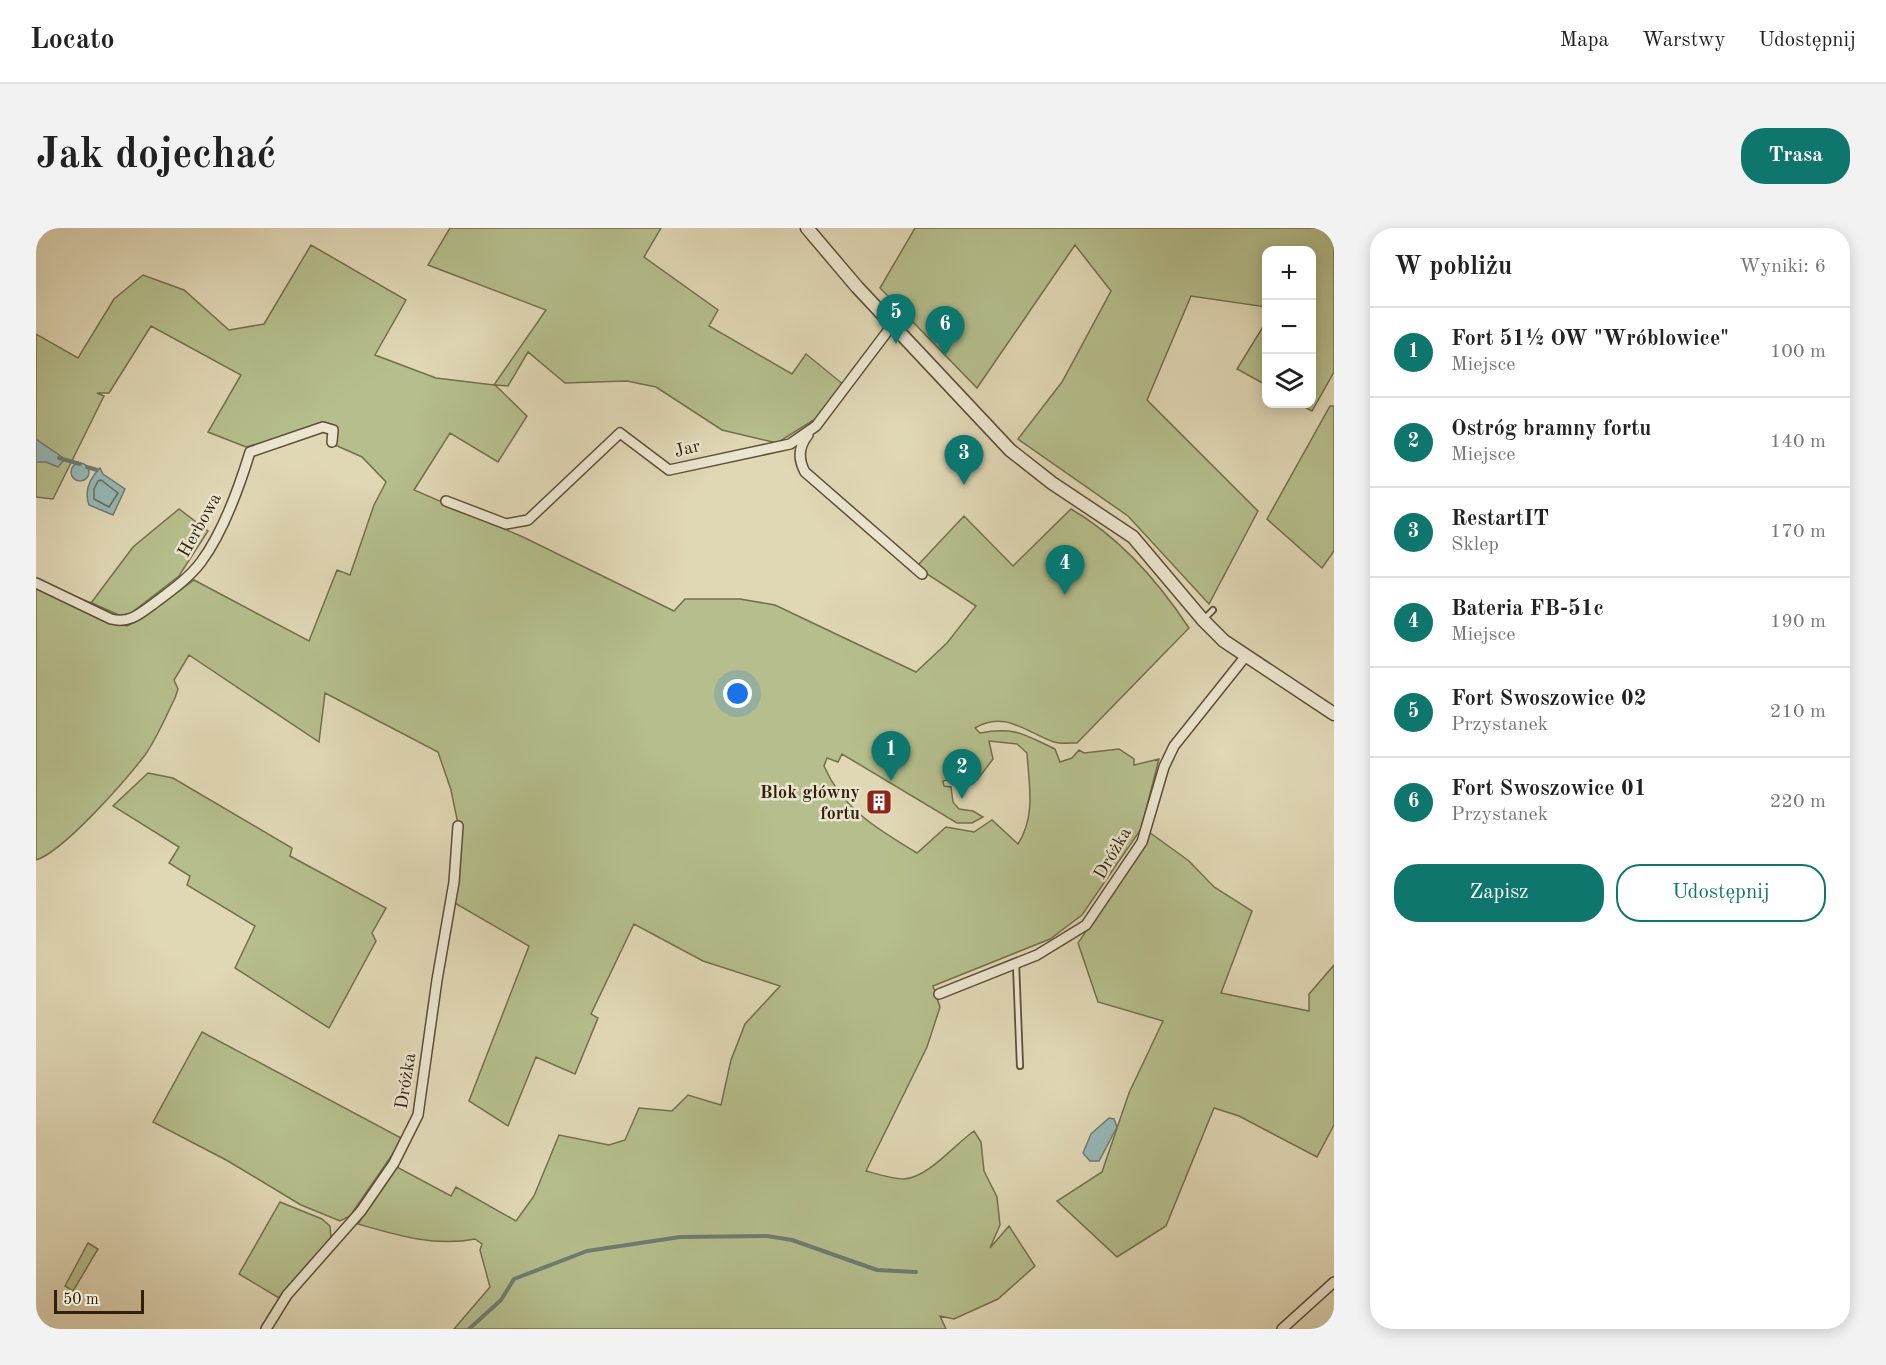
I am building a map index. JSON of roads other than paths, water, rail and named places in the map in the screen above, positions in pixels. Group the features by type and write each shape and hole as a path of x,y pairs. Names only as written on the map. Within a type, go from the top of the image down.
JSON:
{"street":[{"path":"807,228 1010,450 1052,483 1133,537 1203,620 1245,657 1334,714"},
{"name":"Jar","path":"446,501 506,524 528,520 620,433 669,470 789,444 816,426 893,324"},
{"path":"816,426 802,442 799,461 805,472 922,574"},
{"name":"Herbowa","path":"36,583 111,619 122,622 136,616 180,584 201,562 218,532 250,452 323,427 333,430 332,442"},
{"name":"Dróżka","path":"939,994 1037,956 1076,934 1086,925 1142,842 1160,776 1174,746 1245,657"},
{"name":"Dróżka","path":"266,1329 286,1295 362,1211 394,1163 418,1115 437,980 454,882 458,826"},
{"path":"1282,1329 1334,1282"}],"lane":[{"path":"1203,620 1213,610"},
{"path":"1016,964 1020,1066"}],"water":[{"path":"36,439 62,457 64,460 58,467 46,462 36,462"},
{"path":"76,463 84,463 89,468 87,479 76,481 71,476 71,468"},
{"path":"100,468 103,474 125,489 113,515 89,505 87,495 89,485"},
{"path":"1109,1118 1114,1119 1117,1127 1099,1161 1090,1161 1083,1153 1091,1134"}],"waterway":[{"path":"59,458 80,464"},
{"path":"87,467 97,470"},
{"path":"469,1329 501,1300 514,1279 587,1251 680,1237 767,1236 792,1240 877,1270 916,1272"}],"place":[{"name":"Fort Swoszowice 02","path":"896,344"},
{"name":"Fort Swoszowice 01","path":"945,356"},
{"name":"RestartIT","path":"964,485"},
{"name":"Bateria FB-51c","path":"1065,595"},
{"name":"Fort 51½ OW \"Wróblowice\"","path":"891,781"},
{"name":"Ostróg bramny fortu","path":"962,799"},
{"name":"Blok główny fortu","path":"879,802"}]}
